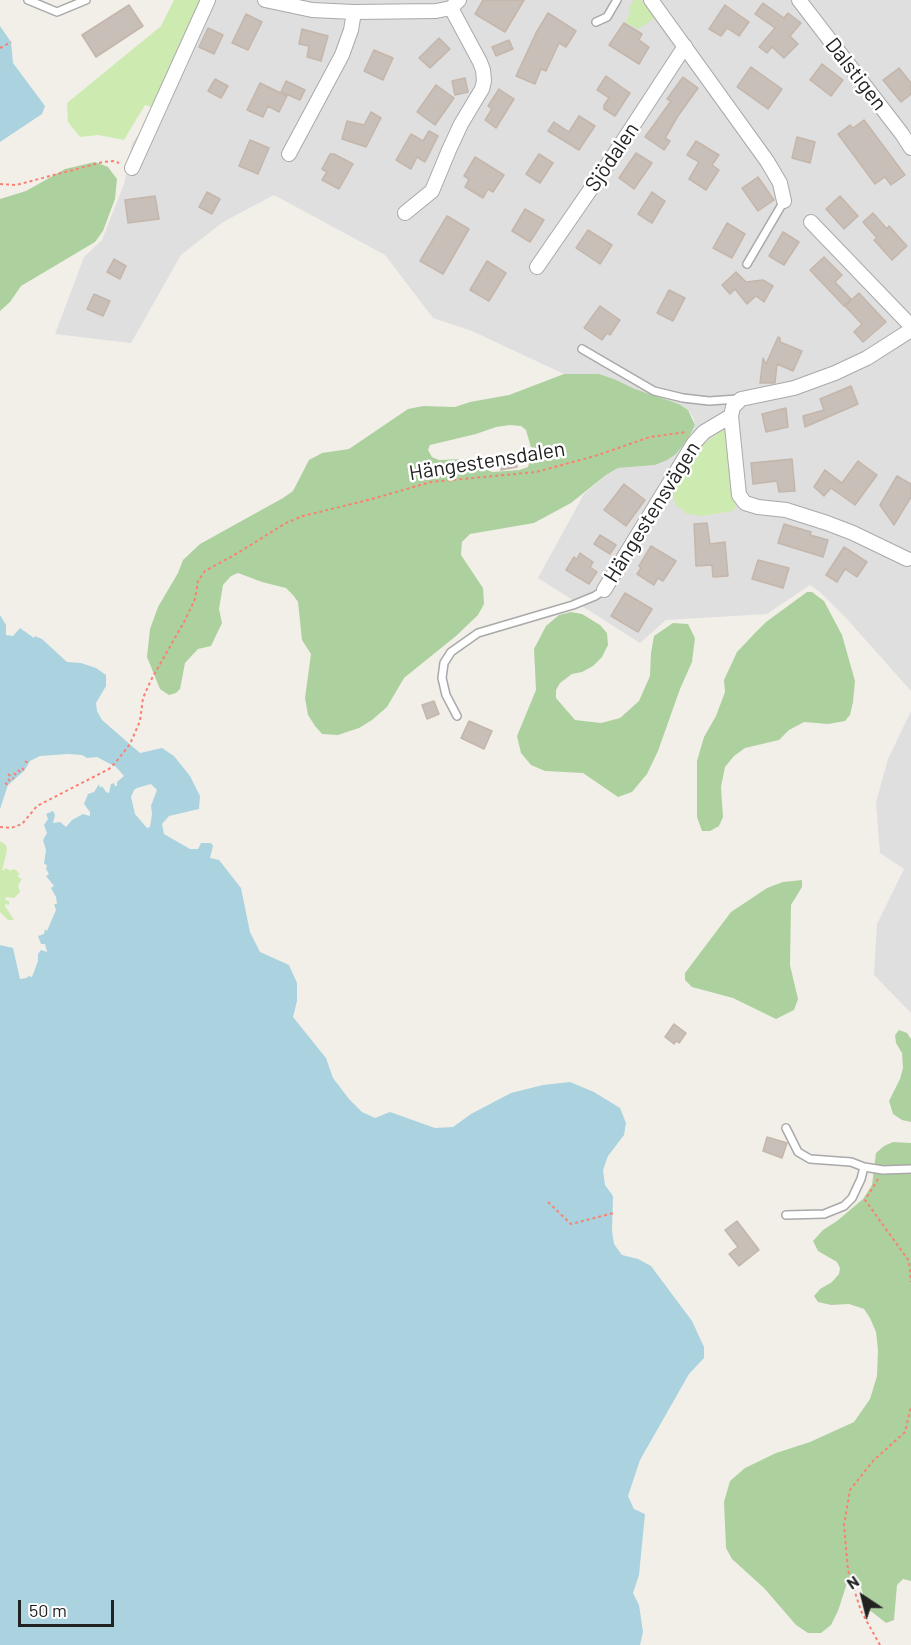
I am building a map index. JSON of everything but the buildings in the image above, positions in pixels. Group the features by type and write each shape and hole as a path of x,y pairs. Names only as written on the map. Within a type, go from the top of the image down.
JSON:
{"street":[{"path":"132,168 208,0"},
{"path":"265,0 289,6 324,5 354,12 436,11 455,4 480,62 484,81 482,89 461,124 432,191 405,213"},
{"path":"651,0 772,168 780,183 784,201"},
{"name":"Dalstigen","path":"799,0 903,134 911,148"},
{"path":"289,154 342,55 351,30 354,12"},
{"name":"Sjödalen","path":"537,267 685,46"},
{"path":"741,399 797,387 835,373 867,358 911,328 811,222"},
{"name":"Hängestensvägen","path":"741,399 733,408 731,416 739,495 745,503 786,510 827,523 853,532 907,559"},
{"name":"Hängestensvägen","path":"604,590 694,442 704,432 731,416"}],"lane":[{"path":"28,0 57,12 86,0"},
{"path":"596,22 607,17 617,0"},
{"path":"747,264 784,201"},
{"path":"582,349 654,391 710,401 741,399"},
{"path":"457,716 446,695 442,678 444,663 452,652 478,633 573,605 604,590"},
{"path":"786,1128 794,1146 810,1159 851,1162 883,1170 911,1168"},
{"path":"786,1215 824,1214 844,1206 852,1198 864,1167"}],"path":[{"path":"0,48 11,42"},
{"path":"0,184 16,185 102,162 113,161 132,168"},
{"name":"Hängestensdalen","path":"0,827 11,828 22,824 37,806 109,769 116,762 130,744 140,721 143,698 155,669 184,622 195,599 198,581 204,571 237,554 286,523 303,516 431,482 536,472 595,456 650,437 680,432 704,432"},
{"path":"18,770 21,773"},
{"path":"14,773 17,776"},
{"path":"8,774 11,780"},
{"path":"883,1170 865,1200 909,1261 911,1282"},
{"path":"548,1202 571,1224 614,1213"},
{"path":"880,1645 861,1611 848,1570 844,1526 850,1490 873,1461 905,1432 911,1406"}],"shaded area":[{"path":"205,0 911,0 911,691 846,618 810,585 767,614 666,620 640,643 538,578 584,494 618,468 655,465 688,439 695,425 693,417 679,404 614,379 599,374 564,374 472,331 433,318 385,255 274,195 223,222 181,255 131,343 55,334 84,257 102,240 124,184 132,143 153,116"},
{"path":"911,711 911,1013 874,975 877,924 904,869 880,853 876,802 888,759"}],"green space":[{"path":"174,0 203,0 155,108 145,105 124,140 98,135 80,137 68,122 67,103 161,26"},
{"path":"634,0 641,0 655,18 638,29 625,22"},
{"path":"95,162 108,167 117,179 115,199 103,231 95,242 21,286 10,302 0,311 0,199 26,191 65,169"},
{"path":"564,374 599,374 679,404 688,410 695,425 688,439 676,454 667,460 655,465 618,468 571,503 534,523 470,534 462,542 461,555 483,588 484,604 478,615 404,678 387,707 359,728 338,735 322,734 315,726 308,715 305,698 311,654 302,640 298,602 286,588 238,573 231,576 223,585 219,609 222,623 211,646 198,649 185,663 180,689 176,693 169,695 160,689 147,657 150,629 158,607 183,560 200,544 293,491 309,460 322,453 349,449 408,409 423,406 455,407 509,395","holes":["521,426 526,430 532,451 528,467 519,470 492,472 463,459 439,460 432,457 428,450 430,445 496,427"]},
{"path":"729,425 736,505 733,511 702,516 687,514 676,505 672,495 695,454 705,443"},
{"path":"807,592 812,592 824,601 842,635 855,681 850,715 845,721 828,724 804,722 789,730 779,740 745,748 734,756 725,767 721,787 723,817 719,826 710,831 702,831 697,817 697,761 704,737 716,716 725,692 724,680 737,652 766,622"},
{"path":"571,612 582,614 600,625 607,633 608,645 602,657 593,666 572,674 560,683 556,690 556,698 575,720 601,723 620,718 639,701 650,676 654,636 673,623 688,624 695,638 692,662 647,774 632,792 618,797 583,773 545,771 531,765 521,753 517,736 536,690 534,649 546,626 559,615"},
{"path":"0,841 6,845 7,850 2,871 6,868 11,871 16,870 20,874 18,877 22,879 18,885 20,892 14,898 6,897 5,900 9,901 9,905 5,904 5,906 14,920 8,920 0,912"},
{"path":"802,880 802,887 791,905 790,965 798,999 794,1010 776,1019 733,998 692,987 685,980 685,973 731,912 767,888 783,882"},
{"path":"899,1030 907,1033 911,1039 911,1122 902,1120 893,1114 889,1101 903,1068 902,1053 896,1043 895,1035"},
{"path":"893,1142 911,1143 911,1581 903,1579 897,1585 894,1620 886,1623 867,1608 860,1583 851,1579 847,1583 831,1625 821,1633 808,1633 796,1625 764,1588 732,1559 726,1548 724,1502 730,1481 745,1468 854,1422 870,1399 877,1376 876,1332 864,1309 849,1304 831,1305 818,1302 814,1296 820,1289 832,1282 839,1274 840,1268 837,1262 818,1251 813,1241 823,1230 863,1199 872,1185 876,1153"}],"water":[{"path":"0,26 11,42 13,63 45,106 42,114 0,142"},
{"path":"0,615 6,625 6,635 13,636 20,628 34,638 35,636 42,639 67,662 81,663 96,668 106,675 106,686 96,703 102,720 140,753 162,748 174,756 190,776 200,796 199,809 169,816 162,824 164,834 190,849 198,849 201,843 211,843 213,846 210,858 219,860 241,888 250,932 260,952 289,965 297,983 297,1001 293,1017 326,1058 333,1078 362,1112 375,1118 390,1112 435,1128 453,1127 471,1114 511,1093 543,1085 570,1082 594,1092 620,1108 626,1123 624,1135 608,1156 603,1170 605,1185 613,1196 614,1244 622,1255 638,1259 651,1266 692,1321 704,1347 704,1358 689,1374 640,1460 628,1496 634,1509 645,1514 639,1575 633,1593 639,1605 643,1632 640,1645 0,1645 0,945 13,948 20,979 32,977 38,954 41,950 47,952 45,944 41,944 38,936 44,934 45,929 47,931 56,910 54,904 57,904 51,888 54,886 46,876 49,874 46,869 47,865 44,864 46,850 43,840 47,833 44,825 48,819 46,814 53,811 55,815 53,823 60,822 66,827 72,820 83,814 90,816 84,804 88,794 94,792 99,784 100,788 102,786 109,793 111,784 114,783 117,786 117,782 124,776 116,767 97,757 87,758 82,755 68,754 40,756 30,761 24,771 8,785 0,809","holes":["151,784 157,790 151,806 150,827 147,828 135,814 131,797 137,788"]}]}
